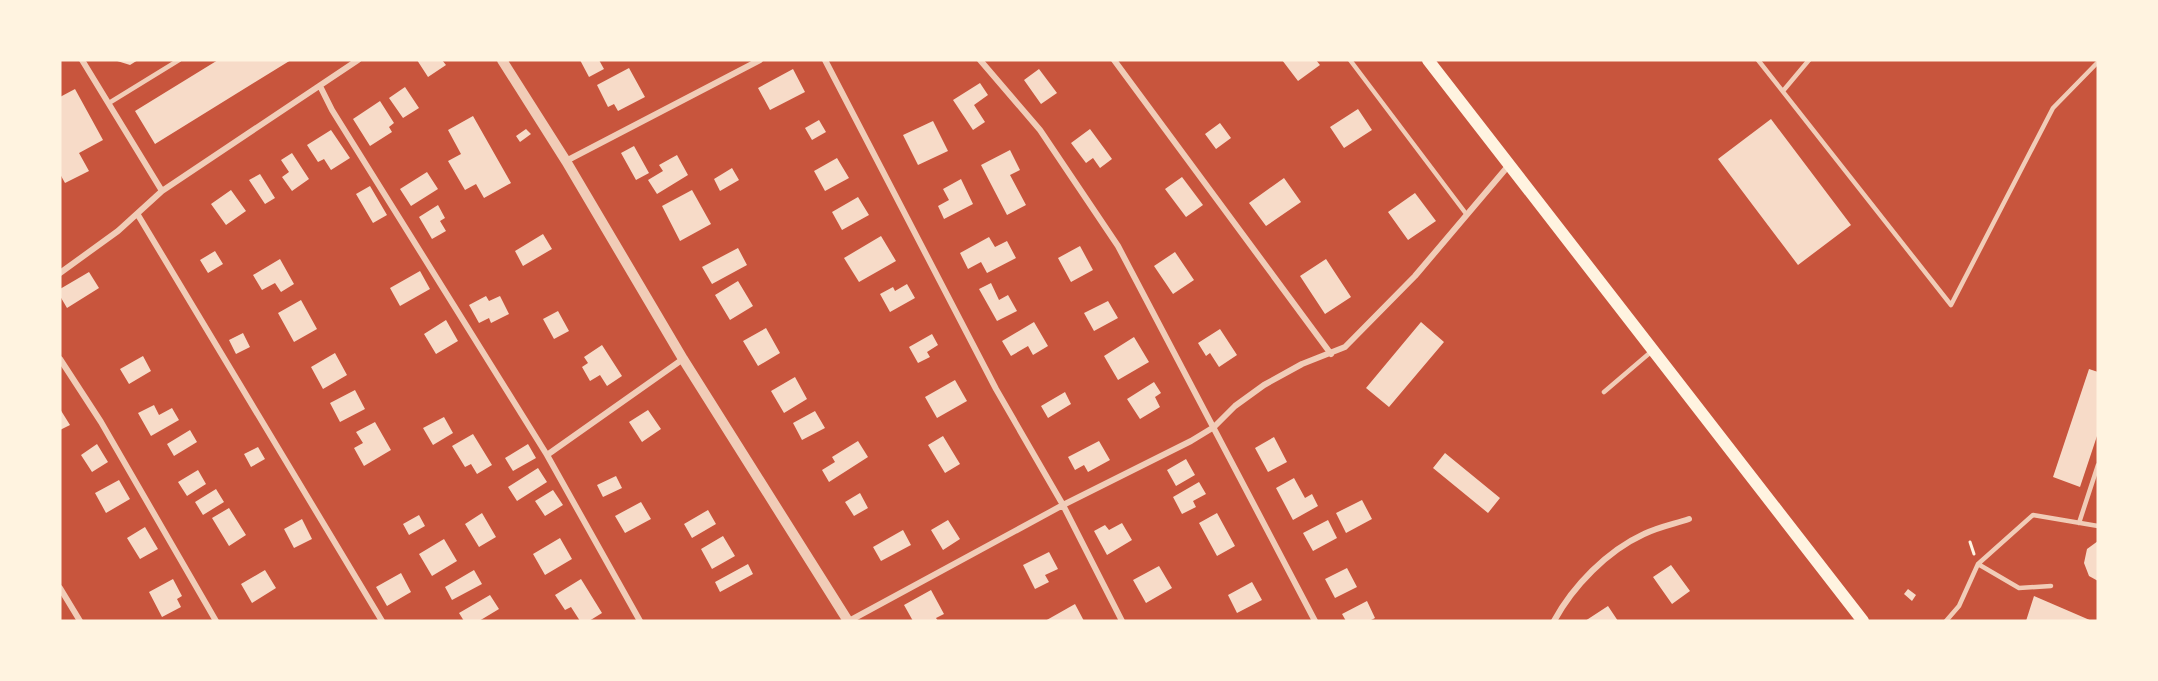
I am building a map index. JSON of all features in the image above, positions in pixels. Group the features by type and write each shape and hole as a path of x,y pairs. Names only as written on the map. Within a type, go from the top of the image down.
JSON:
{"main road":[{"path":"1428,60 1863,621"}],"street":[{"path":"82,60 162,191"},
{"path":"60,273 138,215 162,191 358,60"},
{"path":"502,60 566,161 683,359 848,621 1063,506 1191,441 1214,427 1235,406 1264,385 1302,364 1345,347 1415,276 1509,165"},
{"path":"566,161 760,60"},
{"path":"825,60 996,389 1063,506 1122,621"},
{"path":"980,60 1040,130 1118,246 1315,621"},
{"path":"1114,60 1331,354"},
{"path":"321,86 332,110 547,455 640,621"},
{"path":"138,215 382,621"},
{"path":"60,359 101,422 216,621"},
{"path":"547,455 683,359"},
{"path":"1554,621 1569,597 1591,573 1625,544 1646,533 1689,519"},
{"path":"60,588 80,621"}],"lane":[{"path":"109,103 179,60"},
{"path":"1350,60 1467,215"},
{"path":"1758,60 1951,305 2053,108 2098,62"},
{"path":"1783,91 1809,60"},
{"path":"1604,392 1652,351"},
{"path":"2079,523 2098,465"},
{"path":"1946,621 1959,606 1978,564 2033,515 2098,526"},
{"path":"1978,564 2019,588 2051,586"}],"building":[{"path":"114,60 138,60 130,65"},
{"path":"218,60 291,60 155,144 135,111"},
{"path":"417,60 442,60 446,65 428,77"},
{"path":"580,60 599,60 604,69 589,77"},
{"path":"1282,60 1316,60 1320,65 1298,81"},
{"path":"629,68 645,97 618,111 614,104 608,107 597,85"},
{"path":"793,69 805,92 770,110 758,88"},
{"path":"1039,69 1057,93 1041,104 1024,80"},
{"path":"980,83 988,95 974,105 985,122 973,130 953,100"},
{"path":"405,87 419,108 403,118 389,98"},
{"path":"75,89 103,140 79,153 89,171 65,183 60,174 60,97"},
{"path":"380,101 394,123 389,127 392,132 370,146 353,119"},
{"path":"1358,109 1372,130 1344,148 1330,127"},
{"path":"473,116 511,183 484,198 476,184 465,190 448,161 461,154 448,130"},
{"path":"1771,119 1851,225 1798,265 1718,159"},
{"path":"819,120 826,132 812,140 805,128"},
{"path":"933,121 948,151 918,165 903,135"},
{"path":"1220,123 1231,138 1216,149 1205,134"},
{"path":"526,129 531,134 520,142 516,136"},
{"path":"1090,129 1112,159 1100,168 1093,158 1086,163 1071,143"},
{"path":"331,130 350,158 331,170 324,159 318,162 307,145"},
{"path":"634,146 649,173 636,180 621,153"},
{"path":"1010,150 1020,170 1010,175 1026,205 1007,215 981,165"},
{"path":"292,153 309,179 292,191 282,177 289,172 281,160"},
{"path":"677,155 688,175 657,194 648,180 663,171 659,165"},
{"path":"837,158 849,178 825,191 814,171"},
{"path":"732,168 739,180 720,191 714,179"},
{"path":"427,172 438,189 411,206 400,189"},
{"path":"260,174 275,198 265,204 249,180"},
{"path":"1182,177 1203,205 1186,217 1165,189"},
{"path":"1284,178 1301,202 1266,226 1249,203"},
{"path":"961,179 973,204 944,219 938,206 949,200 943,189"},
{"path":"370,186 387,215 373,223 356,194"},
{"path":"231,190 246,211 226,225 211,204"},
{"path":"692,190 711,224 680,241 662,206"},
{"path":"1415,193 1436,221 1408,240 1388,212"},
{"path":"858,197 869,215 842,230 832,212"},
{"path":"438,205 445,218 440,221 446,231 432,239 419,217"},
{"path":"543,234 552,249 523,266 515,251"},
{"path":"881,236 896,261 859,282 844,258"},
{"path":"989,237 995,247 1007,241 1016,258 987,273 981,262 968,269 960,253"},
{"path":"1080,246 1093,270 1071,282 1058,258"},
{"path":"738,248 747,265 712,284 702,267"},
{"path":"215,251 223,264 208,273 200,260"},
{"path":"1175,252 1194,280 1173,294 1154,266"},
{"path":"280,259 294,284 281,292 275,283 262,290 253,275"},
{"path":"1326,259 1351,297 1325,314 1300,276"},
{"path":"420,271 430,289 400,306 390,288"},
{"path":"89,272 99,288 67,308 60,296 60,289"},
{"path":"738,281 753,306 730,320 715,295"},
{"path":"991,283 999,300 1008,295 1017,311 997,321 979,289"},
{"path":"907,284 915,298 890,312 880,294 893,287 895,291"},
{"path":"486,296 489,301 500,296 509,314 491,323 489,318 479,323 469,305"},
{"path":"301,300 317,329 294,342 278,313"},
{"path":"1108,301 1118,318 1094,331 1084,313"},
{"path":"558,311 569,331 554,339 543,319"},
{"path":"446,320 458,341 436,354 424,334"},
{"path":"1034,322 1048,346 1033,355 1028,346 1011,356 1002,341"},
{"path":"1421,322 1444,342 1389,407 1366,388"},
{"path":"766,328 780,353 758,366 743,341"},
{"path":"1220,329 1237,355 1219,367 1210,353 1206,356 1198,343"},
{"path":"243,333 250,347 236,354 229,340"},
{"path":"932,334 938,345 927,352 930,357 918,363 909,347"},
{"path":"1134,337 1149,362 1118,380 1104,356"},
{"path":"602,345 622,376 607,386 600,375 590,381 582,367 588,363 584,357"},
{"path":"335,353 347,375 323,389 311,367"},
{"path":"143,356 151,371 129,384 120,369"},
{"path":"2089,369 2098,372 2098,433 2080,487 2053,477"},
{"path":"795,377 807,399 784,413 771,391"},
{"path":"955,380 967,401 937,418 925,397"},
{"path":"1154,382 1161,393 1155,397 1160,407 1140,419 1127,399"},
{"path":"355,390 365,409 340,422 330,403"},
{"path":"1065,392 1071,404 1048,418 1041,406"},
{"path":"154,405 159,415 172,408 179,420 151,436 138,413"},
{"path":"60,409 70,425 60,430"},
{"path":"648,410 661,429 642,442 629,422"},
{"path":"815,411 825,428 802,440 793,423"},
{"path":"444,417 453,433 433,445 423,428"},
{"path":"375,422 391,450 364,466 354,448 363,443 356,432"},
{"path":"190,430 197,442 174,456 167,444"},
{"path":"473,434 492,465 477,474 471,464 465,467 452,446"},
{"path":"943,436 960,464 945,473 928,445"},
{"path":"1274,437 1287,462 1268,472 1255,448"},
{"path":"858,441 868,457 829,482 822,470 835,462 832,457"},
{"path":"1099,441 1110,460 1088,472 1084,465 1075,470 1068,457"},
{"path":"97,444 108,462 92,472 81,455"},
{"path":"528,444 536,458 513,471 505,458"},
{"path":"258,447 265,459 251,467 244,454"},
{"path":"1445,453 1500,498 1488,513 1433,468"},
{"path":"1186,459 1195,475 1176,486 1167,470"},
{"path":"538,468 547,482 517,501 508,487"},
{"path":"198,470 206,484 187,496 178,482"},
{"path":"616,476 622,488 603,497 597,485"},
{"path":"1294,478 1305,498 1312,494 1318,506 1293,520 1276,488"},
{"path":"119,480 130,499 106,513 95,493"},
{"path":"1199,482 1206,494 1193,501 1196,507 1182,514 1173,497"},
{"path":"216,489 224,502 203,515 195,502"},
{"path":"553,490 563,505 545,516 535,501"},
{"path":"860,493 868,508 854,516 845,502"},
{"path":"1362,500 1372,519 1346,533 1336,513"},
{"path":"641,502 651,519 625,533 615,516"},
{"path":"229,508 246,535 229,546 212,518"},
{"path":"708,510 716,524 692,538 684,524"},
{"path":"482,513 496,537 479,547 465,524"},
{"path":"1217,513 1235,546 1217,556 1199,523"},
{"path":"419,515 425,526 409,535 403,524"},
{"path":"302,519 312,539 294,548 284,529"},
{"path":"948,520 960,539 943,550 931,530"},
{"path":"1328,520 1337,538 1313,551 1303,533"},
{"path":"1122,523 1132,540 1107,555 1094,531 1105,525 1109,530"},
{"path":"145,527 158,549 140,559 127,538"},
{"path":"903,530 911,545 881,561 873,547"},
{"path":"723,536 735,556 712,569 701,549"},
{"path":"560,538 572,559 545,575 533,554"},
{"path":"444,539 457,561 432,576 419,554"},
{"path":"2098,541 2098,581 2089,576 2084,563 2087,549"},
{"path":"1049,552 1058,569 1045,575 1049,582 1035,589 1023,565"},
{"path":"748,564 753,574 720,592 715,582"},
{"path":"1671,565 1690,591 1672,604 1653,577"},
{"path":"1159,566 1172,588 1146,603 1133,580"},
{"path":"1347,568 1357,587 1335,598 1325,579"},
{"path":"265,570 276,588 252,603 241,584"},
{"path":"474,570 482,584 452,600 445,587"},
{"path":"401,573 411,592 387,606 376,587"},
{"path":"173,579 182,596 177,599 181,607 162,617 149,592"},
{"path":"581,579 602,613 589,621 580,621 571,607 565,610 555,595"},
{"path":"1252,582 1262,600 1237,613 1228,595"},
{"path":"1908,589 1916,595 1912,601 1904,594"},
{"path":"931,590 944,614 936,618 938,621 913,621 904,605"},
{"path":"490,595 499,609 479,621 464,621 459,613"},
{"path":"2034,596 2092,621 2026,621"},
{"path":"1367,601 1375,618 1369,621 1346,621 1342,614"},
{"path":"1075,604 1084,621 1045,621"},
{"path":"1608,606 1618,621 1585,621"}]}
